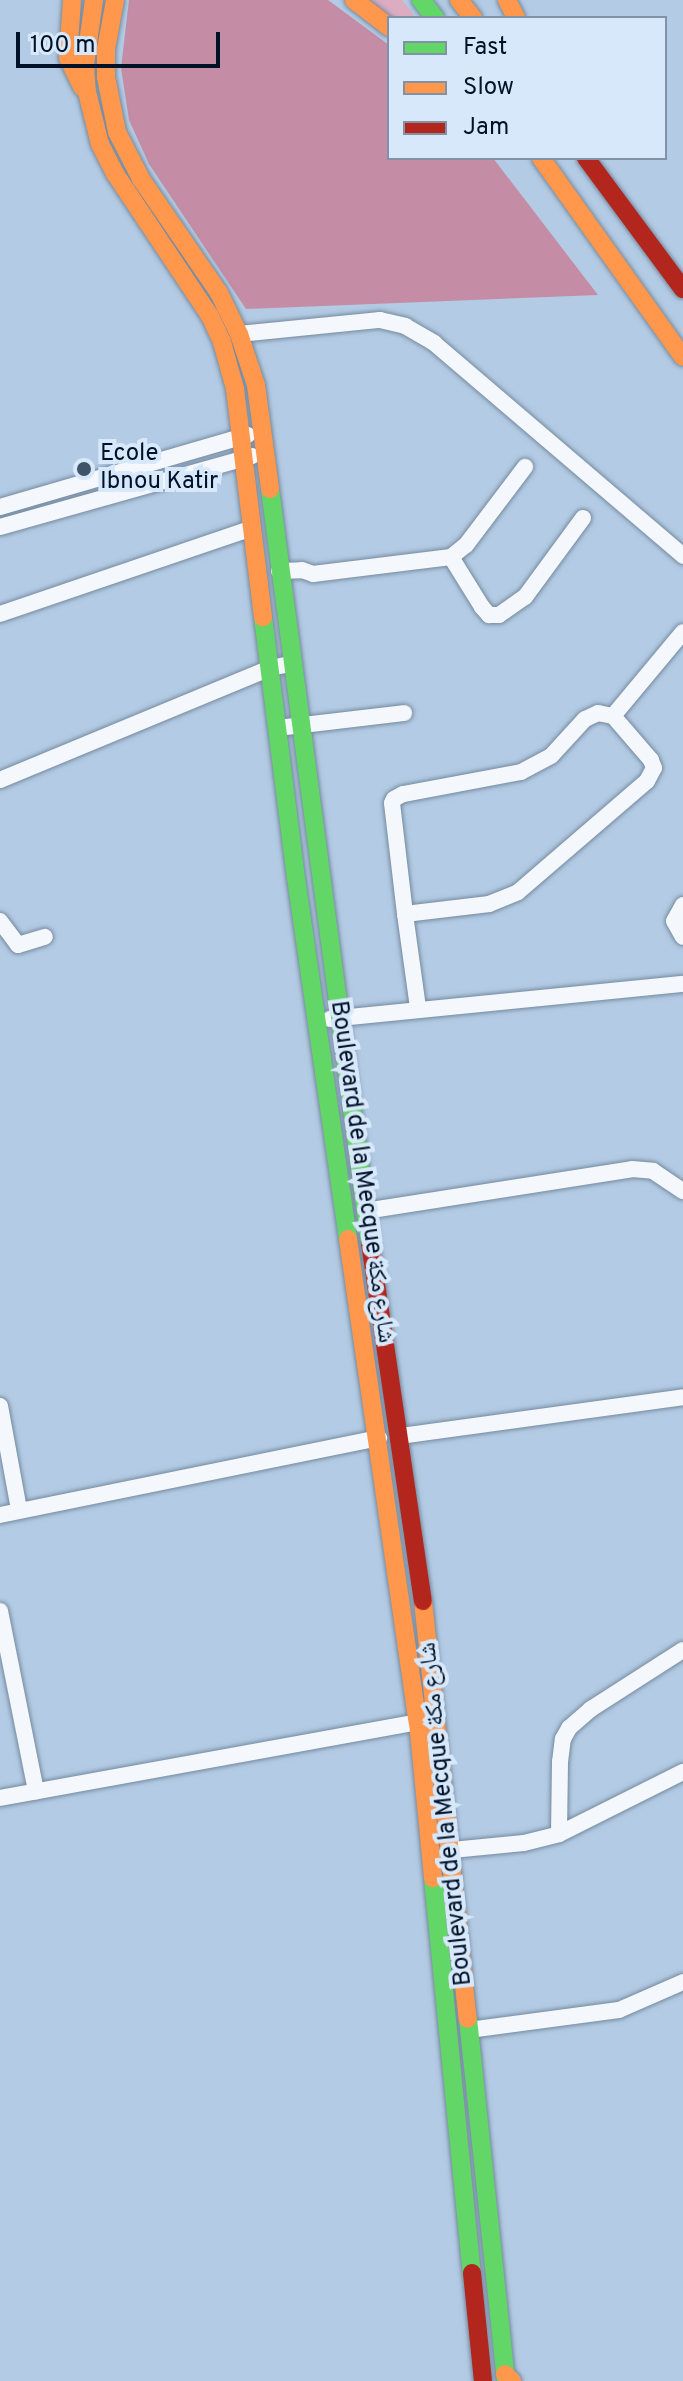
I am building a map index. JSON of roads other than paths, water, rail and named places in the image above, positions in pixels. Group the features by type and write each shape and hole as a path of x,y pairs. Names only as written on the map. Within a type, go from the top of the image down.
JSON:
{"main road":[{"path":"72,0 68,58 73,73 87,92"},
{"name":"Boulevard de la Mecque شارع مكة","path":"94,0 85,65 87,92 100,144 114,172 195,291 222,342 235,389 316,1020 418,1722 483,2381"},
{"name":"Boulevard de la Mecque شارع مكة","path":"115,0 106,49 106,77 117,132 141,179 210,278 239,334 256,385 290,664 365,1211 425,1612 507,2379"},
{"path":"354,0 387,25"},
{"path":"421,0 433,16"},
{"path":"459,0 471,16"},
{"path":"542,160 683,357"},
{"path":"588,160 619,198"},
{"path":"596,160 683,289"}],"street":[{"path":"239,334 380,320 405,326 434,343 683,556"},
{"path":"0,507 263,431"},
{"path":"0,527 266,452"},
{"path":"280,578 304,580 313,574 451,557 466,545 525,467"},
{"path":"451,557 482,607 489,615 499,615 512,609 525,597 583,518"},
{"path":"0,614 252,528"},
{"path":"613,716 683,632"},
{"path":"0,780 270,668 290,664"},
{"path":"277,728 404,713"},
{"path":"405,914 489,904 518,892 647,781 654,768 651,760 613,716 598,713 585,719 551,756 521,772 403,794 394,799 405,914 418,1008"},
{"path":"683,905 674,921 683,937"},
{"path":"0,921 18,945 45,937"},
{"path":"316,1020 683,984"},
{"path":"365,1211 632,1169 653,1171 683,1191"},
{"path":"400,1436 683,1397"},
{"path":"0,1406 19,1510"},
{"path":"0,1515 379,1438"},
{"path":"0,1611 36,1791"},
{"path":"559,1834 560,1762 563,1739 569,1728 591,1709 683,1650"},
{"path":"0,1798 418,1722"},
{"path":"452,1850 524,1843 559,1834 683,1772"},
{"path":"469,2030 619,2010 683,1982"}],"place":[{"name":"Ecole Ibnou Katir","path":"84,469"}]}
